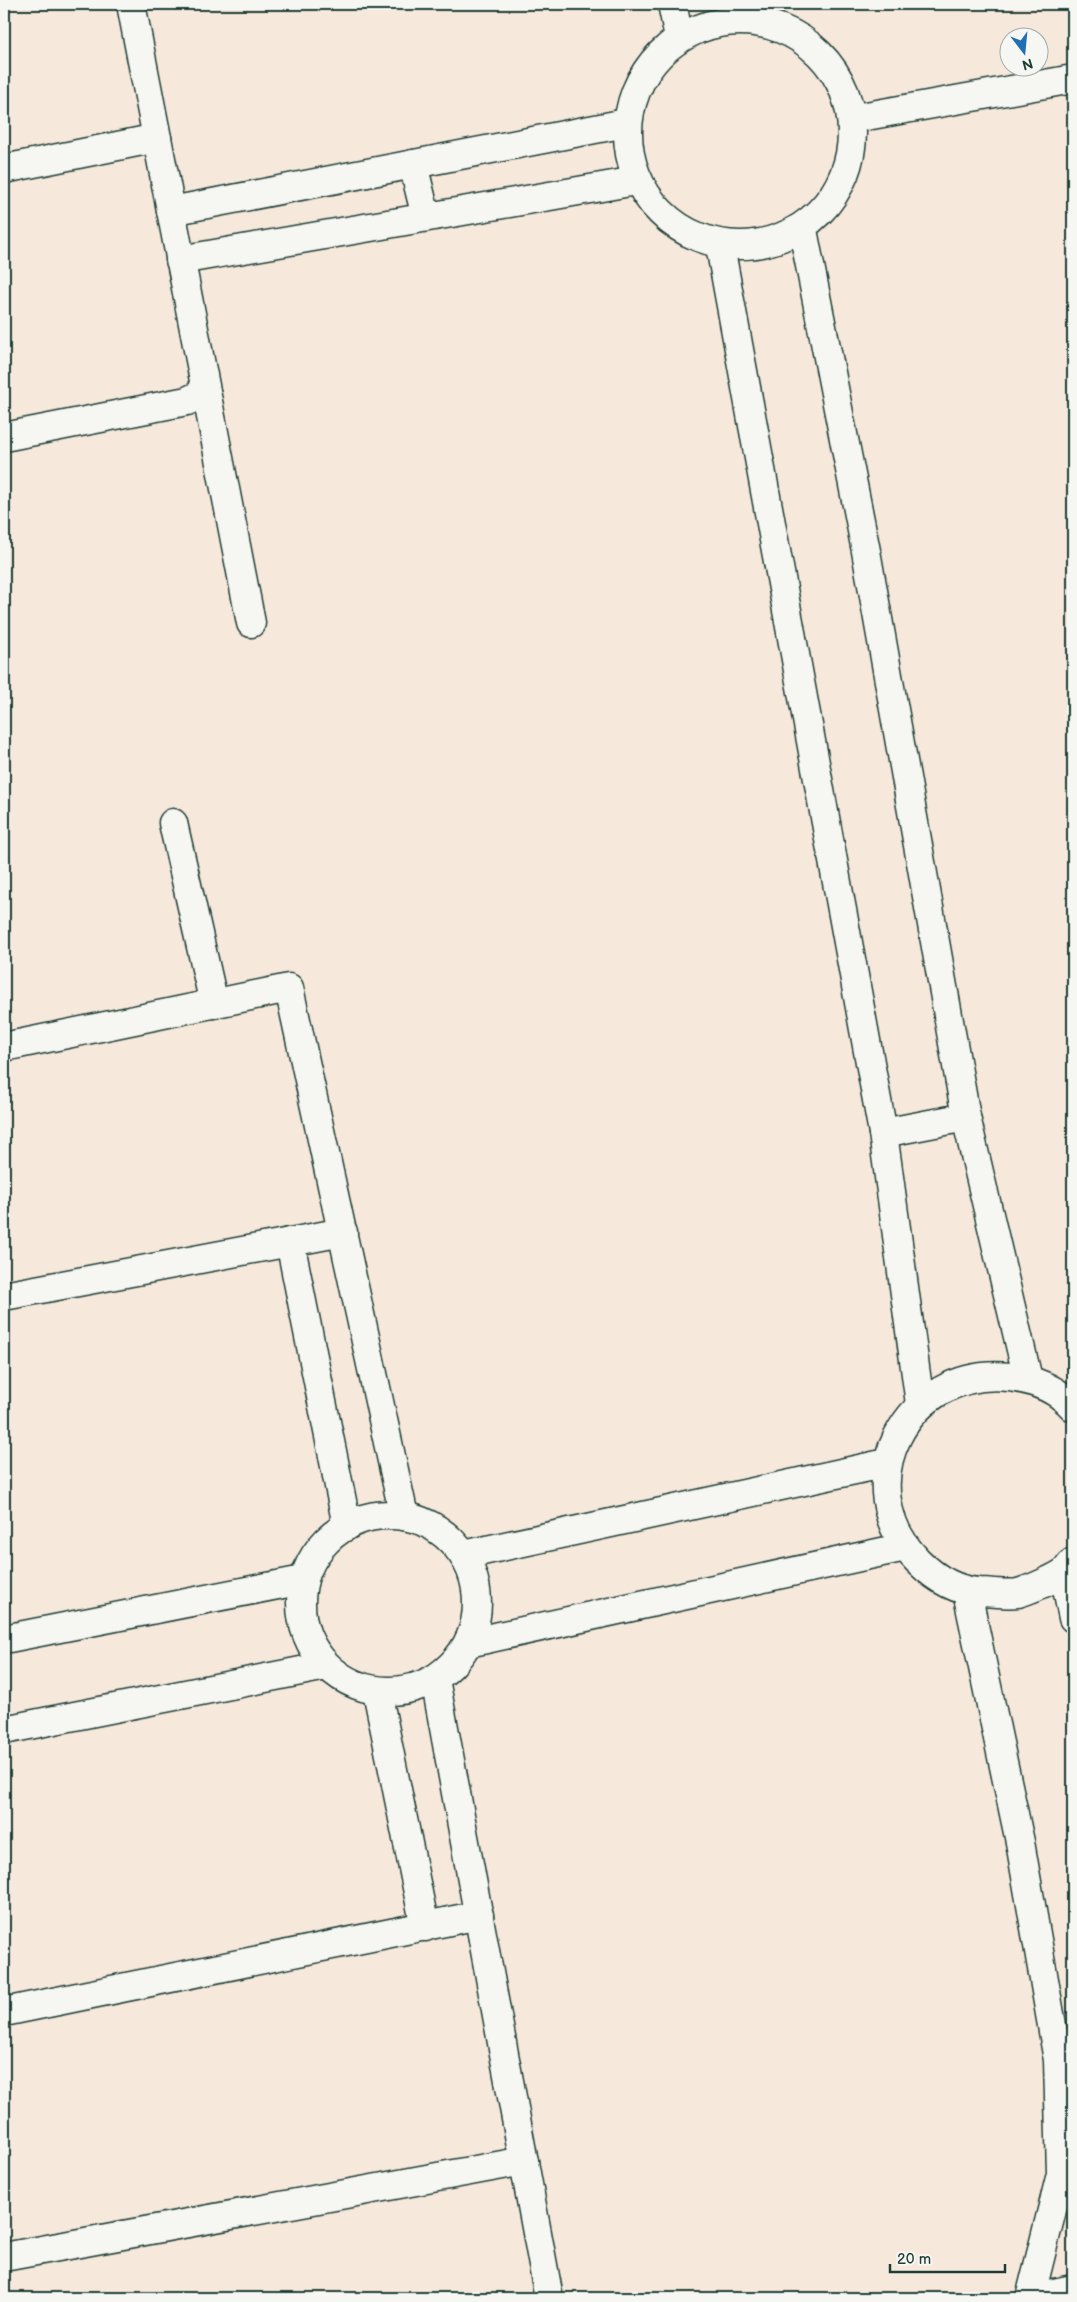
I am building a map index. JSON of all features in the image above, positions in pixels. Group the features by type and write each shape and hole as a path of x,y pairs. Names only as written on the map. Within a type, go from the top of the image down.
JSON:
{"street":[{"path":"131,4 251,623"},
{"path":"672,4 679,37"},
{"path":"763,12 825,55 855,118 845,181 803,230 762,245 720,246 670,223 636,181 626,123 643,74 679,37 720,20 763,12"},
{"path":"855,118 1073,79"},
{"path":"171,211 626,123"},
{"path":"4,170 157,138"},
{"path":"413,164 426,217"},
{"path":"180,260 636,181"},
{"path":"803,230 866,551 966,1117 1028,1379"},
{"path":"720,246 883,1133 920,1404"},
{"path":"4,437 187,401 206,392"},
{"path":"173,823 214,1004"},
{"path":"4,1048 289,988 404,1516"},
{"path":"883,1133 966,1117"},
{"path":"4,1296 342,1232"},
{"path":"290,1242 347,1526"},
{"path":"1073,1407 1063,1396 1028,1379 990,1375 952,1384 920,1404 899,1431 887,1463 887,1507 904,1547 932,1575 967,1592 1018,1593 1068,1567 1073,1618"},
{"path":"464,1555 887,1463"},
{"path":"375,1516 404,1516 427,1523 448,1537 464,1555 476,1583 477,1614 468,1643 455,1664 435,1679 407,1690 377,1691 350,1683 326,1666 312,1648 303,1626 300,1603 304,1580 313,1558 328,1539 347,1526 375,1516"},
{"path":"468,1643 904,1547"},
{"path":"4,1639 304,1580"},
{"path":"967,1592 1020,1842 1058,2060 1061,2174 1030,2298 1073,2289"},
{"path":"4,1730 326,1666"},
{"path":"435,1679 549,2298"},
{"path":"377,1691 425,1927"},
{"path":"4,2012 478,1915"},
{"path":"4,2257 524,2161"}]}
